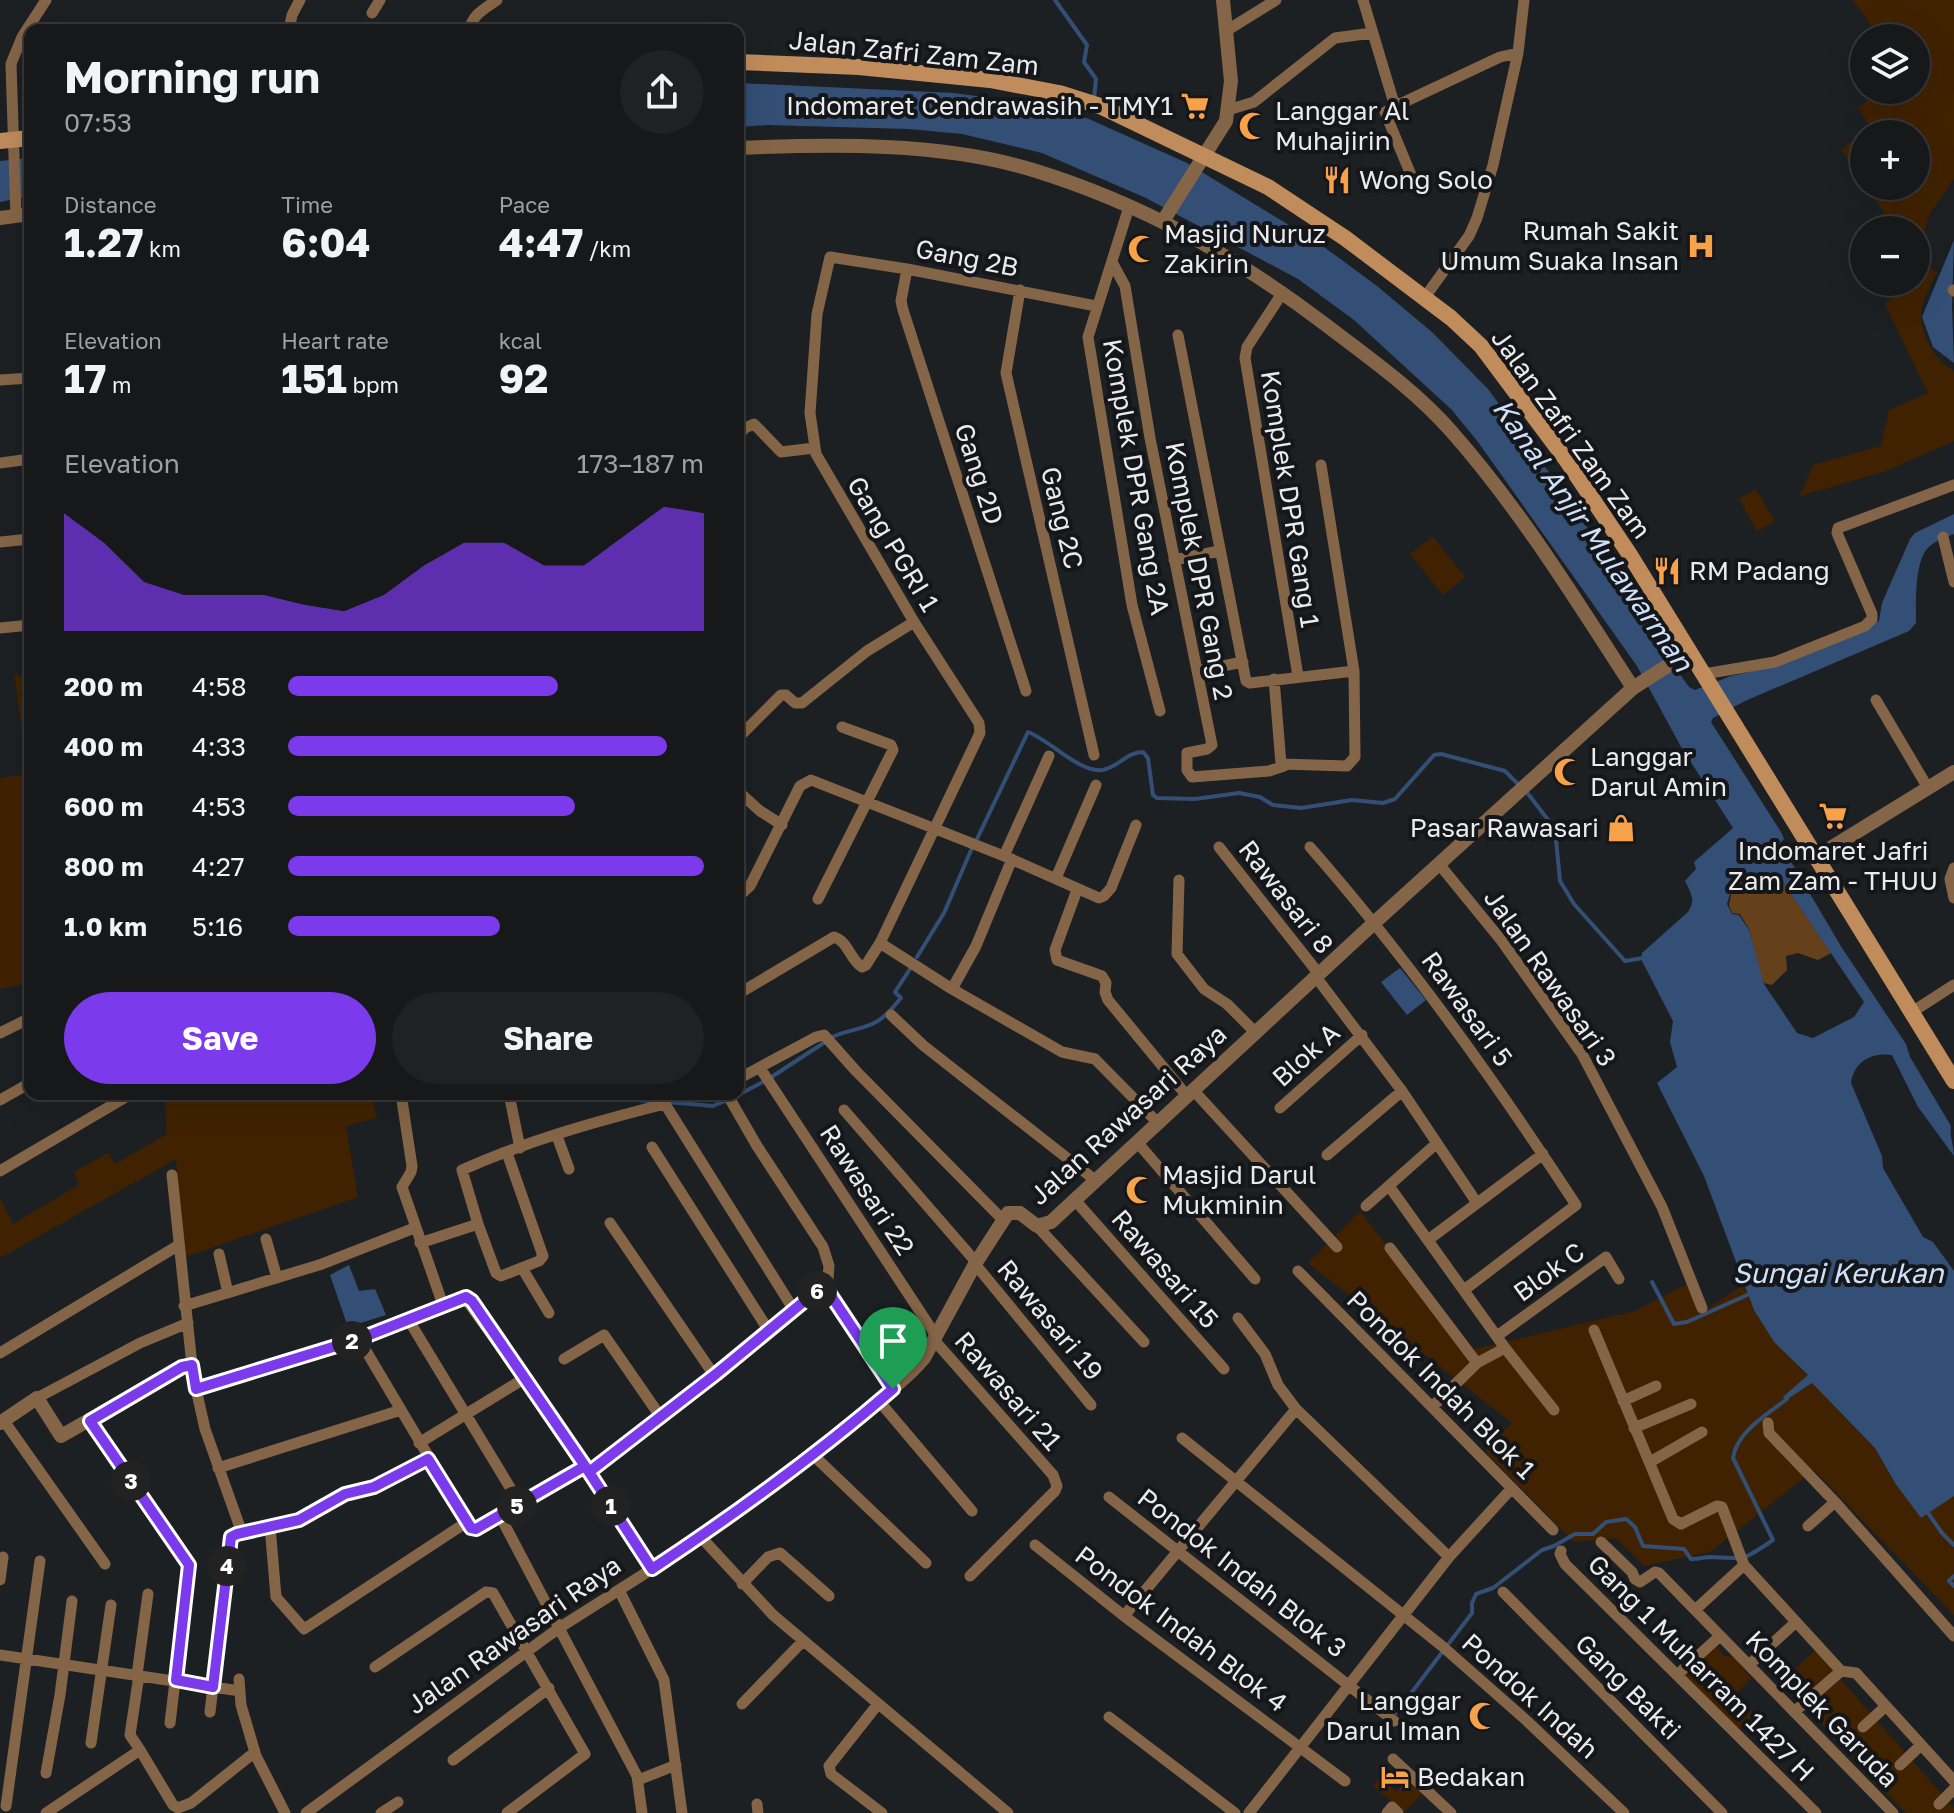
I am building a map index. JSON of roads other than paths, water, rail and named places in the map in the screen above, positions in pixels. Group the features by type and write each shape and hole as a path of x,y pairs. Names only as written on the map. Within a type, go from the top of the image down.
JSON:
{"main road":[{"name":"Jalan Zafri Zam Zam","path":"744,62 859,67 990,80 1059,93 1092,104 1201,159 1268,187 1345,238 1425,297 1481,346 1567,461 1630,555 1684,655 1705,677 1954,1081"}],"street":[{"path":"30,24 46,0"},
{"path":"290,24 300,0"},
{"path":"372,13 380,0"},
{"path":"471,24 477,15 497,0"},
{"path":"1165,217 1226,121 1231,81 1223,0"},
{"path":"1226,31 1276,0"},
{"path":"1363,0 1393,100 1398,105"},
{"path":"1425,297 1469,236 1477,218 1493,165 1518,53 1524,0"},
{"path":"1228,110 1254,102 1335,38 1372,33"},
{"path":"0,218 23,215 14,139 11,64 24,34"},
{"path":"1411,175 1385,112 1500,57 1518,53"},
{"path":"744,148 884,148 985,159 1032,170 1129,207 1165,217 1283,292 1388,372 1450,429 1548,559 1635,686"},
{"name":"Komplek DPR Gang 2A","path":"1129,207 1088,337 1132,605 1160,711"},
{"name":"Gang 2B","path":"830,257 1096,306"},
{"name":"Gang PGRI 1","path":"830,257 817,314 810,413 814,448 821,465 914,622 979,723 980,733 933,830"},
{"name":"Komplek DPR Gang 2","path":"1113,264 1125,286 1150,438 1212,745 1187,753 1188,773 1192,777 1269,771 1284,766"},
{"name":"Gang 2D","path":"907,269 901,301 903,310 1026,691"},
{"name":"Gang 2C","path":"1020,290 1006,373 1094,755"},
{"name":"Komplek DPR Gang 1","path":"1283,292 1247,347 1245,358 1298,676"},
{"path":"1178,335 1245,677 1250,683 1354,671"},
{"path":"0,380 24,378"},
{"path":"744,429 754,424 781,452 814,448"},
{"path":"0,463 24,460"},
{"path":"1274,679 1279,758 1284,766 1347,766 1352,763 1355,757 1354,671 1321,465"},
{"path":"1705,677 1775,662 1865,626 1872,619 1872,614 1837,533 1838,528 1954,485"},
{"path":"1943,537 1954,582"},
{"path":"0,542 24,540"},
{"path":"1174,560 1219,551"},
{"path":"744,732 781,695 802,703 867,651 914,622"},
{"path":"0,628 24,626"},
{"name":"Jalan Rawasari Raya","path":"306,1813 559,1628 701,1537 879,1401 924,1358 976,1263 1012,1211 1020,1213 1037,1226 1049,1224 1635,686 1684,655"},
{"path":"1197,671 1243,662"},
{"path":"1876,700 1928,788"},
{"path":"818,899 868,803 892,748 842,727"},
{"path":"952,989 976,946 1049,756"},
{"path":"1816,857 1954,772"},
{"path":"744,892 750,886 800,786 807,781 1008,858 1099,898 1111,888 1136,825"},
{"path":"1056,878 1096,785"},
{"path":"744,796 782,825"},
{"path":"744,990 834,937 839,937 862,967 880,943 933,830"},
{"name":"Rawasari 8","path":"1219,847 1362,1035 1477,1203"},
{"name":"Rawasari 5","path":"1310,847 1375,922 1443,1010 1576,1205 1464,1290"},
{"name":"Jalan Rawasari 3","path":"1439,864 1501,940 1570,1035 1613,1108 1662,1207 1702,1308"},
{"path":"1954,868 1950,879 1954,898"},
{"path":"1179,880 1177,954 1204,989 1227,1004 1256,1033"},
{"path":"1077,890 1055,950 1057,960 1102,976 1108,1000 1337,1247"},
{"path":"880,943 952,989 1062,1052 1095,1059 1158,1123"},
{"path":"1912,1012 1954,985"},
{"path":"891,1015 924,1046 1095,1180"},
{"path":"0,1033 24,1021"},
{"path":"744,1076 824,1035 1003,1220"},
{"name":"Blok A","path":"1280,1108 1362,1035"},
{"name":"Rawasari 22","path":"760,1068 935,1338"},
{"path":"0,1100 24,1086"},
{"path":"1327,1155 1402,1091"},
{"path":"0,1171 121,1100"},
{"path":"402,1100 412,1166 402,1187 443,1305"},
{"path":"510,1100 520,1148"},
{"path":"359,1339 471,1528 476,1529 587,1469 714,1375 824,1285 828,1278 829,1266 823,1247 730,1100"},
{"path":"507,1153 543,1256 539,1261 501,1276 497,1274 461,1172 507,1153 520,1148 606,1119 665,1104 794,1310"},
{"name":"Rawasari 19","path":"844,1110 976,1263 1091,1405"},
{"path":"557,1136 569,1169"},
{"path":"1137,1142 1255,1279"},
{"path":"1366,1206 1437,1143"},
{"path":"652,1147 769,1331"},
{"path":"1428,1240 1543,1154"},
{"path":"172,1175 184,1306 196,1389 205,1429 242,1533"},
{"path":"1389,1186 1505,1348 1554,1410"},
{"name":"Rawasari 15","path":"1074,1199 1224,1369"},
{"path":"610,1223 714,1375"},
{"path":"420,1243 478,1224"},
{"path":"1037,1226 1144,1342"},
{"path":"184,1306 277,1278 414,1228"},
{"path":"266,1239 277,1278"},
{"path":"0,1353 179,1245"},
{"path":"1390,1248 1477,1363"},
{"path":"219,1254 228,1293"},
{"name":"Blok C","path":"1497,1336 1606,1257 1619,1279"},
{"path":"522,1268 549,1313"},
{"name":"Pondok Indah Blok 1","path":"1298,1271 1553,1530"},
{"path":"824,1285 893,1389"},
{"path":"196,1389 359,1339 443,1305 469,1298 652,1569"},
{"path":"1238,1318 1265,1354 1278,1385 1296,1409 1449,1557"},
{"path":"408,1319 520,1504"},
{"path":"105,1564 2,1422 37,1398 140,1343 188,1323"},
{"path":"1594,1330 1676,1522 1681,1524 1717,1506 1722,1507 1743,1560 1796,1622 1886,1706 1954,1781"},
{"path":"564,1359 604,1335 660,1416"},
{"name":"Rawasari 21","path":"935,1338 1055,1478 1057,1486 970,1576"},
{"path":"1432,1407 1477,1363 1505,1348"},
{"path":"37,1398 61,1436 174,1370 192,1365"},
{"path":"419,1443 525,1378"},
{"path":"1623,1401 1656,1386"},
{"path":"879,1401 972,1511"},
{"path":"1634,1428 1691,1404"},
{"path":"1124,1616 1296,1409"},
{"path":"218,1468 401,1410"},
{"path":"90,1421 189,1565 170,1723"},
{"path":"1768,1423 1769,1433 1954,1636"},
{"path":"1650,1462 1702,1432"},
{"name":"Pondok Indah","path":"1182,1438 1404,1614 1527,1721 1624,1813"},
{"path":"812,1454 926,1563"},
{"path":"210,1712 231,1537 299,1520 345,1494 374,1487 428,1459"},
{"path":"1249,1813 1449,1557 1512,1488"},
{"name":"Pondok Indah Blok 3","path":"1109,1497 1394,1721"},
{"path":"1808,1526 1835,1502"},
{"path":"500,1516 638,1780 642,1813"},
{"path":"270,1526 276,1597 304,1629 467,1522"},
{"path":"701,1537 742,1584 803,1641 1008,1813"},
{"name":"Komplek Garuda","path":"1601,1542 1640,1582 1655,1572 1659,1573 1893,1813"},
{"name":"Pondok Indah Blok 4","path":"1035,1545 1124,1616 1345,1781"},
{"name":"Gang 1 Muharram 1427 H","path":"1561,1551 1565,1564 1816,1813"},
{"path":"742,1584 770,1555 780,1553 829,1596"},
{"path":"0,1580 3,1557"},
{"path":"1695,1610 1743,1560"},
{"path":"6,1806 40,1561"},
{"path":"619,1590 664,1680 682,1813"},
{"path":"375,1667 486,1592 494,1595 585,1754 507,1813"},
{"name":"Gang Bakti","path":"1503,1592 1722,1813"},
{"path":"148,1594 130,1735 173,1805 178,1808 191,1803 250,1756 256,1756"},
{"path":"46,1773 72,1601"},
{"path":"91,1743 111,1605"},
{"path":"1749,1665 1796,1622"},
{"name":"Komplek Garuda","path":"1677,1675 1720,1636"},
{"path":"742,1704 803,1641"},
{"path":"0,1655 213,1687 240,1685 241,1705 256,1756 285,1813"},
{"path":"1794,1712 1847,1671"},
{"path":"453,1760 549,1688"},
{"path":"878,1704 829,1766 831,1774 882,1813"},
{"path":"1863,1727 1886,1706"},
{"path":"1109,1717 1235,1813"},
{"path":"1900,1765 1921,1745"},
{"path":"46,1813 140,1750"},
{"path":"1393,1759 1451,1813"},
{"path":"638,1780 676,1765"},
{"path":"1939,1804 1954,1789"},
{"path":"381,1813 398,1802"}],"water":[{"name":"Sungai Kerukan","path":"744,83 954,93 1034,104 1089,119 1187,163 1320,244 1433,333 1488,389 1573,505 1679,673 1695,690 1731,676 1767,668 1879,621 1882,603 1910,539 1915,533 1954,514 1954,534 1930,546 1921,560 1916,623 1909,631 1745,701 1711,722 1781,832 1784,839 1780,843 1842,948 1906,1044 1910,1057 1951,1126 1954,1156 1918,1107 1892,1055 1871,1057 1856,1069 1851,1083 1882,1156 1883,1168 1923,1237 1933,1242 1954,1271 1954,1496 1921,1518 1895,1483 1875,1448 1812,1383 1786,1400 1783,1397 1808,1375 1774,1342 1754,1310 1704,1176 1657,1083 1677,1067 1670,1042 1673,1021 1641,959 1642,953 1688,912 1692,896 1685,881 1696,869 1694,862 1733,828 1680,745 1637,666 1452,410 1354,320 1298,279 1146,198 1042,153 962,134 909,129 744,127","holes":["1776,873 1864,1002 1854,1017 1813,1038 1797,1033 1764,984 1749,930 1739,915 1732,914 1727,904 1733,883 1746,874 1760,878"]},
{"path":"24,159 24,197 0,202 0,161"},
{"path":"1954,240 1954,363 1933,347 1922,317"},
{"path":"1400,968 1426,1000 1407,1015 1381,982"},
{"path":"349,1265 359,1291 375,1289 386,1315 348,1327 330,1275"}],"waterway":[{"path":"1055,0 1087,45 1084,62 1096,79 1094,99"},
{"path":"977,839 1028,732 1093,770 1108,769 1143,752 1148,758 1153,795 1157,798 1195,799 1239,793 1260,797 1273,805 1301,808 1352,800 1383,803 1395,799 1434,755 1441,754 1505,771 1529,795 1555,829 1560,881 1574,904 1625,961 1643,958"},
{"path":"917,957 944,913 972,848"},
{"path":"830,1038 871,1025 883,1017 901,998 895,992 910,969"},
{"path":"770,1078 825,1042"},
{"path":"744,1092 765,1081"},
{"path":"637,1100 655,1102"},
{"path":"667,1102 713,1106 725,1101"},
{"path":"1652,1282 1674,1324 1687,1322 1754,1292"},
{"path":"1396,1713 1472,1613 1476,1594 1493,1588 1542,1550 1575,1534 1593,1534 1606,1522 1626,1519 1635,1527 1643,1546 1684,1549 1691,1559 1744,1557 1773,1540 1733,1458 1747,1432 1787,1399"},
{"path":"1926,1510 1954,1545"},
{"path":"1954,1576 1949,1581 1954,1586"}],"place":[{"name":"Indomaret Cendrawasih - TMY1","path":"1195,106"},
{"name":"Langgar Al Muhajirin","path":"1253,126"},
{"name":"Wong Solo","path":"1337,180"},
{"name":"Rumah Sakit Umum Suaka Insan","path":"1701,246"},
{"name":"Masjid Nuruz Zakirin","path":"1142,249"},
{"name":"RM Padang","path":"1667,571"},
{"name":"Langgar Darul Amin","path":"1568,772"},
{"name":"Indomaret Jafri Zam Zam - THUU","path":"1833,816"},
{"name":"Pasar Rawasari","path":"1621,828"},
{"name":"Masjid Darul Mukminin","path":"1140,1190"},
{"name":"Langgar Darul Iman","path":"1483,1716"},
{"name":"Bedakan","path":"1395,1777"}],"water label":[{"name":"Kanal Anjir Mulawarman","path":"1593,535"}]}
